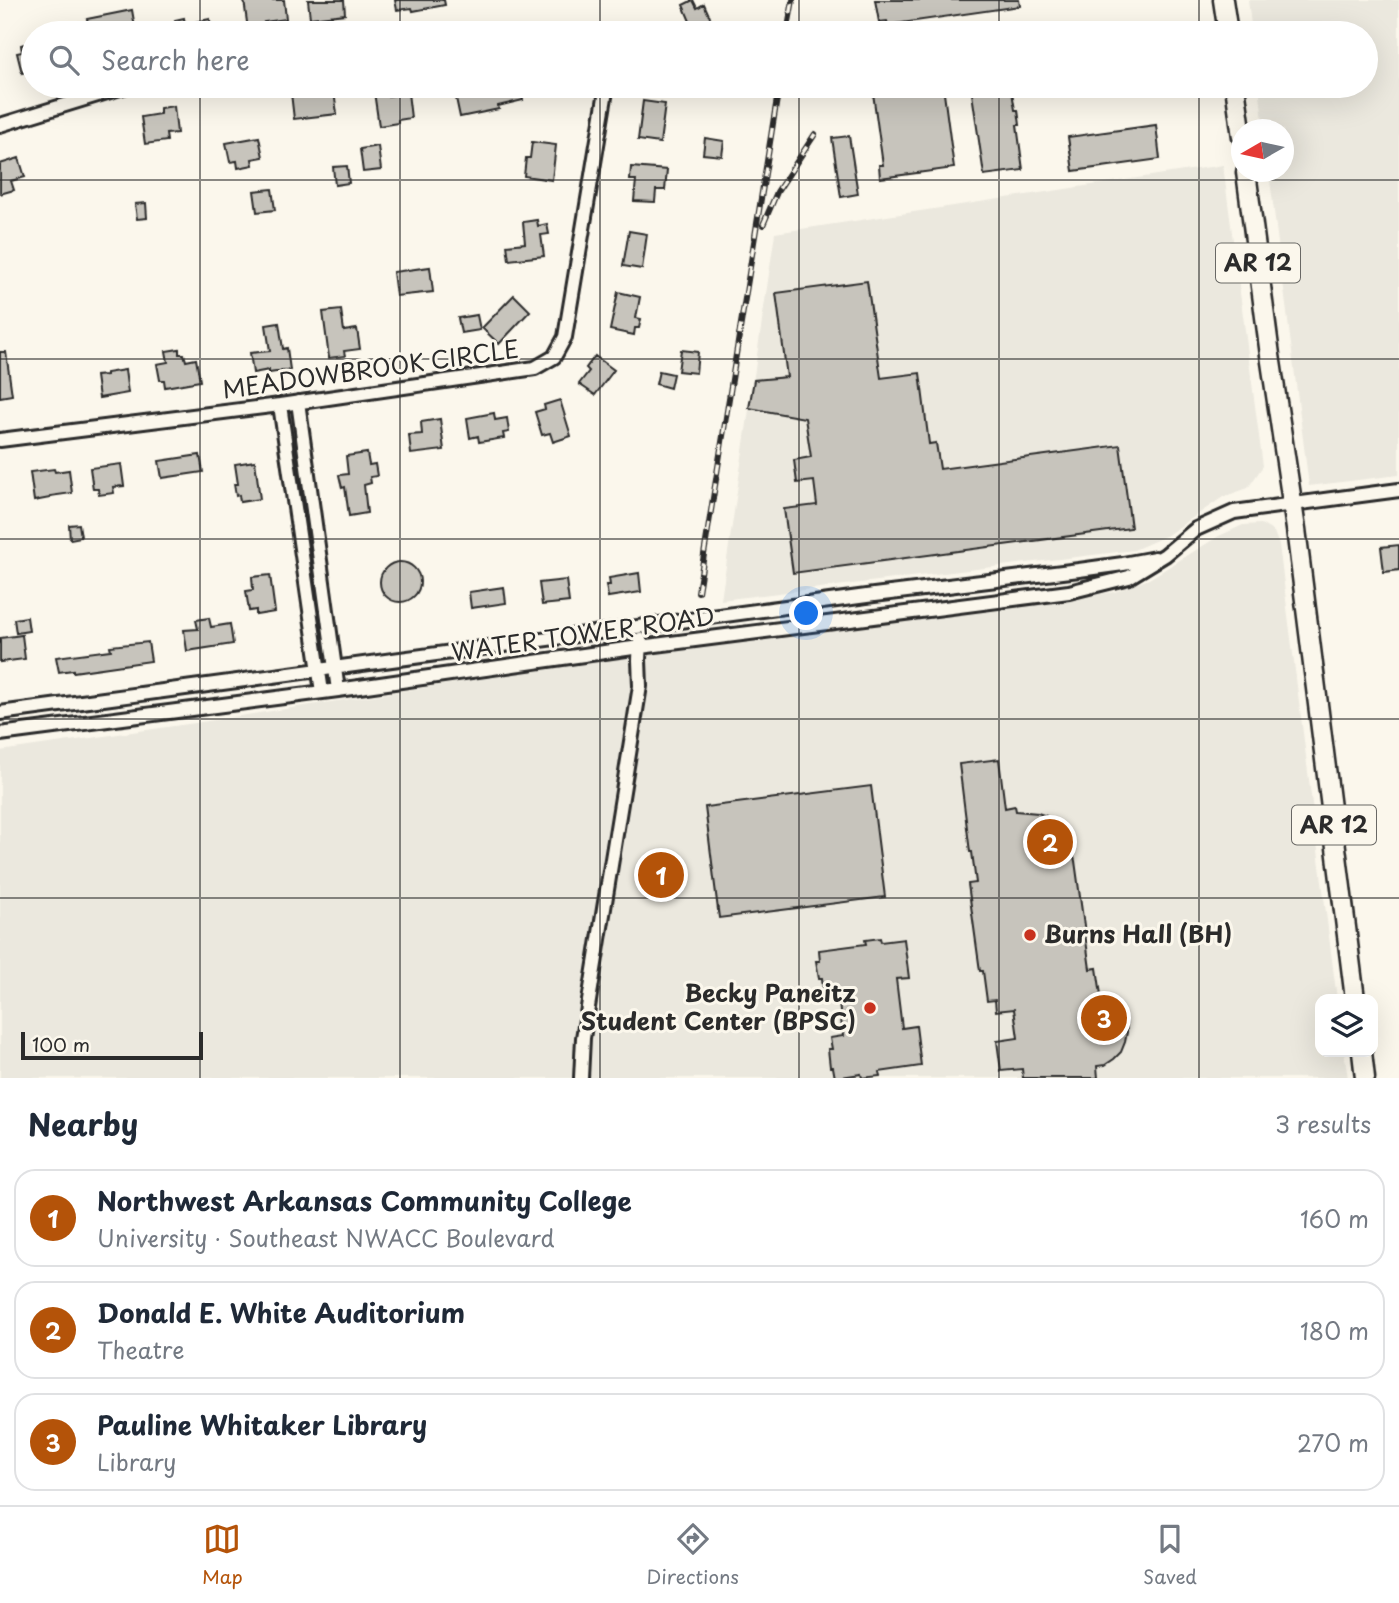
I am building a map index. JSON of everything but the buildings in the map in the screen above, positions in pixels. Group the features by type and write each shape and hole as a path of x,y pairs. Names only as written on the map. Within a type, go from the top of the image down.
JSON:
{"highway":[{"path":"1223,0 1226,21"},
{"path":"1236,98 1239,119"},
{"name":"AR 12","path":"1247,182 1293,504 1354,994"},
{"path":"1363,1057 1365,1078"}],"street":[{"path":"0,125 88,98"},
{"name":"MEADOWBROOK CIRCLE","path":"0,440 280,405 535,368 554,357 565,337 605,98"},
{"path":"298,402 338,690"},
{"path":"280,405 322,692"},
{"name":"WATER TOWER ROAD","path":"0,734 1069,592 1129,577 1165,555 1196,529 1234,512 1399,490"},
{"name":"WATER TOWER ROAD","path":"0,713 874,595 1090,569 1165,555"},
{"path":"580,1078 583,1038 638,699 641,627"}],"shaded area":[{"path":"1248,0 1399,0 1399,475 1309,486 1270,182 1294,182 1294,119 1263,119 1260,98 1378,98 1378,21 1251,21"},
{"path":"1223,165 1263,466 1248,488 1223,497 1166,536 1134,550 721,600 775,233"},
{"path":"1261,524 1274,532 1279,545 1336,994 1315,994 1315,1057 1345,1057 1348,1078 0,1078 0,751 614,658 1114,592 1149,579 1219,536 1243,525"}],"railway":[{"path":"789,21 793,0"},
{"path":"698,592 777,98"},
{"path":"763,225 777,192 815,134"}],"place":[{"name":"Donald E. White Auditorium","path":"1050,842"},
{"name":"Northwest Arkansas Community College","path":"661,875"},
{"name":"Burns Hall (BH)","path":"1030,935"},
{"name":"Becky Paneitz Student Center (BPSC)","path":"870,1008"},
{"name":"Pauline Whitaker Library","path":"1104,1018"}]}
